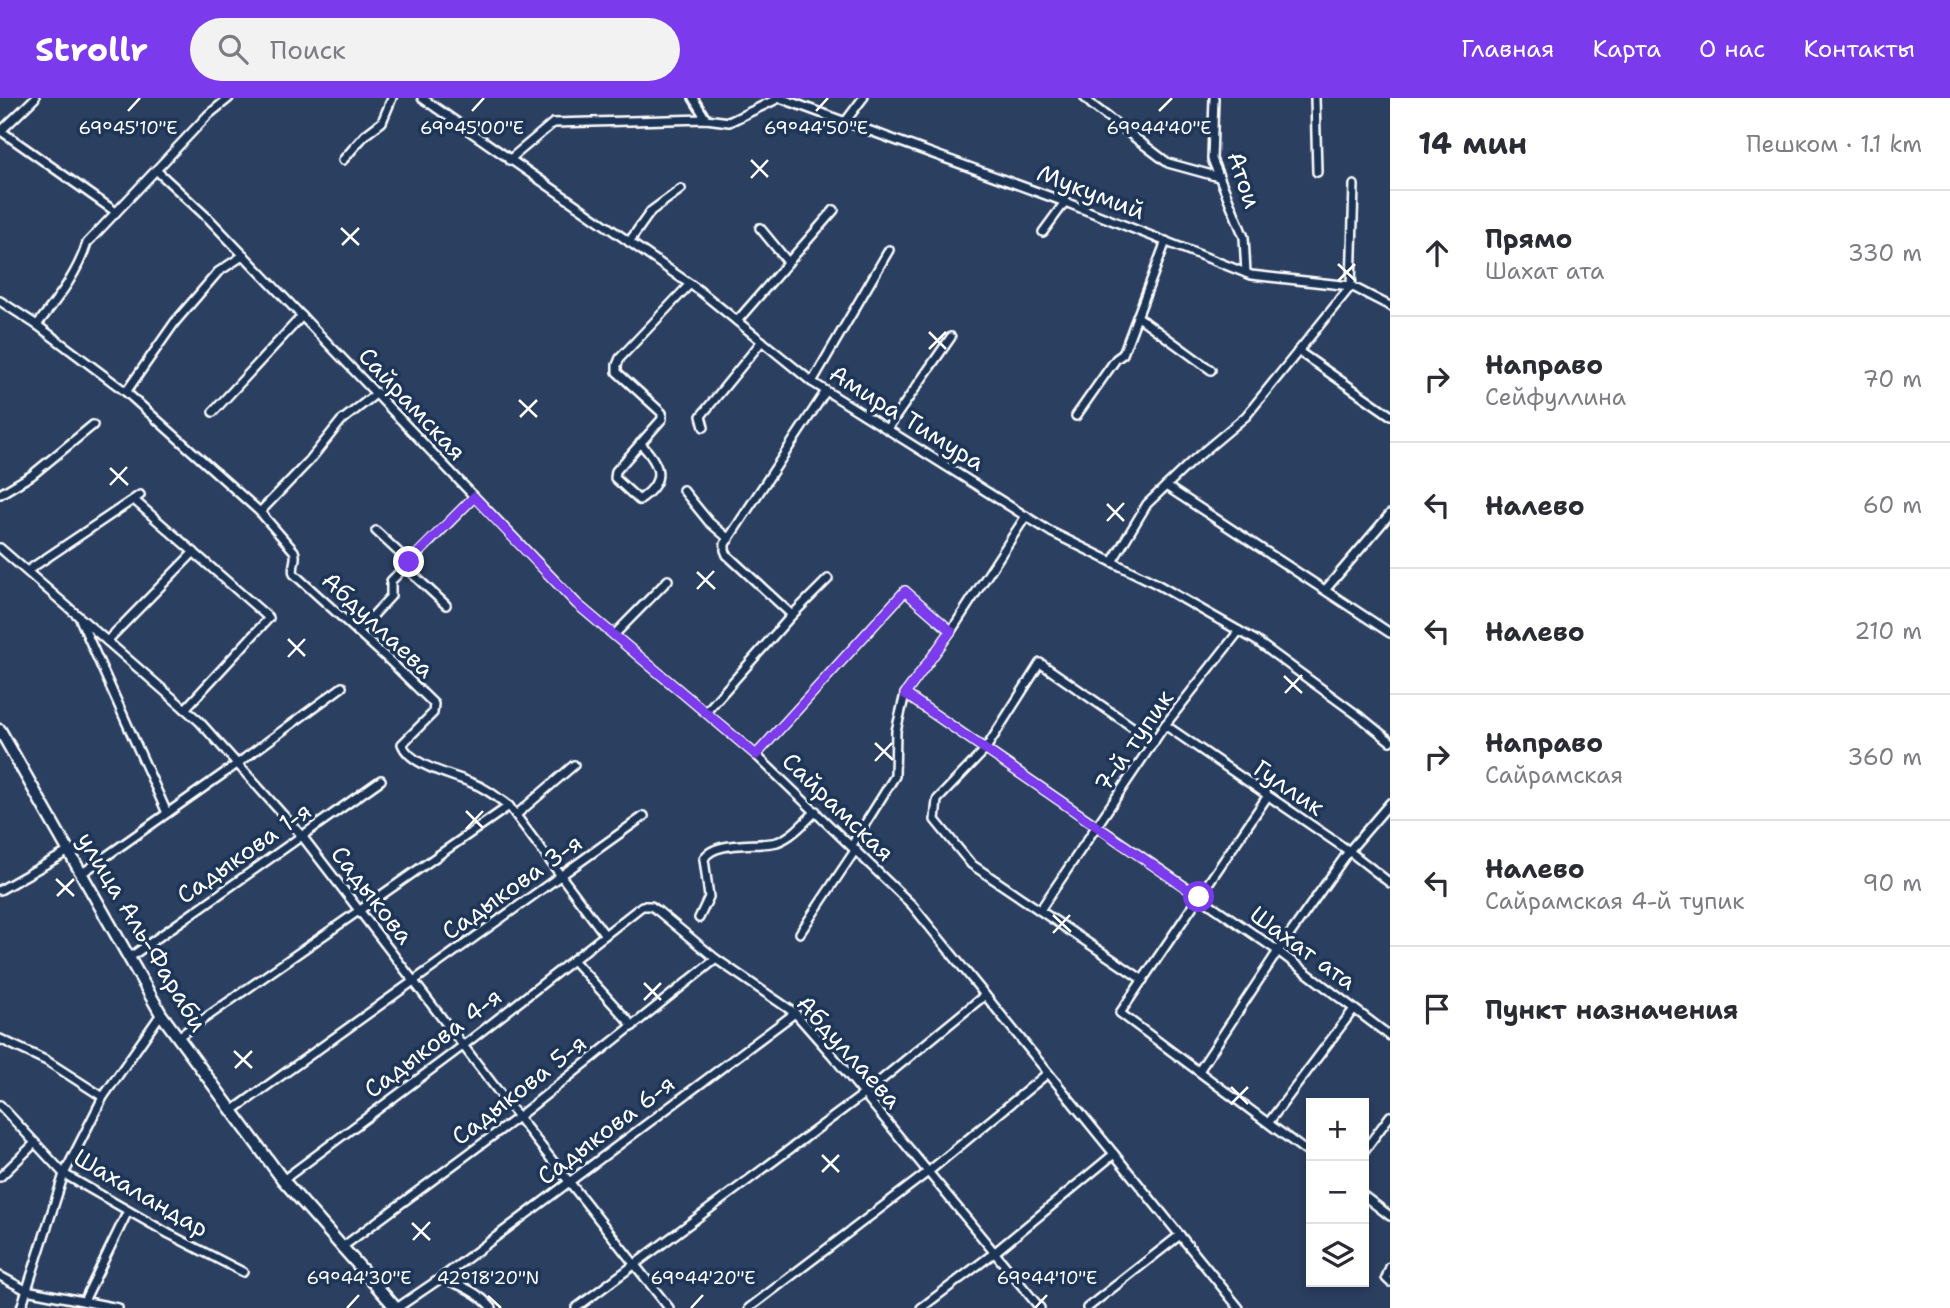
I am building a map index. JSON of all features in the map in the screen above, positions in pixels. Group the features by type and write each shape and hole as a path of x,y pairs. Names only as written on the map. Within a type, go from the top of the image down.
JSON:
{"main road":[{"name":"улица Аль-Фараби","path":"0,730 161,1014 283,1180 396,1308"}],"street":[{"path":"35,98 1,131 116,212"},
{"path":"37,326 70,283 86,243 208,115 229,98"},
{"path":"343,160 365,135 382,122 392,98"},
{"name":"Амира Тимура","path":"422,98 690,284 812,382 1051,532 1155,583 1255,640 1390,741"},
{"path":"693,98 706,119"},
{"name":"Мукумий","path":"509,160 553,123 706,119 729,122 782,98 1065,202 1246,273 1351,286 1390,306"},
{"path":"845,122 863,98"},
{"path":"1085,98 1168,163 1219,177"},
{"name":"Атои","path":"1214,98 1212,159 1244,237 1246,273"},
{"path":"1315,98 1317,172"},
{"name":"Сайрамская","path":"156,170 210,220 577,604 756,755 912,905 1239,1308"},
{"path":"1112,562 1147,504 1246,416 1351,286 1354,185"},
{"path":"629,242 651,211 681,189"},
{"path":"1043,232 1065,202"},
{"path":"737,321 834,209"},
{"path":"760,228 788,262"},
{"path":"1076,416 1116,359 1123,354 1166,241"},
{"path":"812,382 889,250"},
{"path":"126,392 175,322 209,282 218,272 244,256"},
{"path":"640,443 655,459 658,479 639,500 614,474 640,443 662,419 662,413 617,372 617,365 620,358 690,284"},
{"name":"Абдуллаева","path":"0,301 126,392 260,512 296,554 294,574 434,704 433,713 402,744 405,750 427,766 472,783 509,806 604,935 642,906 651,906 716,959 795,1013 1040,1308"},
{"path":"213,412 302,316"},
{"path":"1137,316 1211,370"},
{"path":"887,429 951,337"},
{"path":"704,427 701,416 762,341"},
{"path":"1298,351 1390,415"},
{"path":"792,615 727,555 725,544 826,391"},
{"path":"260,512 309,461 341,421 377,393"},
{"path":"0,494 32,475 93,425"},
{"path":"1166,486 1390,633"},
{"path":"683,490 709,522 729,538"},
{"path":"27,571 137,497 269,618 185,709"},
{"path":"358,632 391,596 391,581 474,497"},
{"path":"1326,589 1390,514"},
{"path":"800,933 895,776 896,731 905,694 951,631 1027,516"},
{"path":"376,531 446,605"},
{"name":"Садыкова","path":"0,548 199,721 302,836 668,1308"},
{"path":"107,641 194,552"},
{"path":"706,712 792,615 828,579"},
{"path":"614,635 668,580"},
{"path":"756,755 905,591 951,631"},
{"path":"78,615 167,813"},
{"name":"7-й тупик","path":"1040,910 1165,725 1239,631"},
{"path":"1143,980 971,864 935,820 937,800 985,750 1040,663 1154,742"},
{"path":"81,874 342,687"},
{"name":"Шахат ата","path":"905,694 1278,951 1390,1036"},
{"name":"Гуллик","path":"1165,725 1390,883"},
{"path":"516,815 574,765"},
{"name":"Садыкова 1-я","path":"130,958 381,780"},
{"path":"1268,797 1120,1013 1306,1151"},
{"path":"1199,1071 1278,951 1349,852 1390,803"},
{"path":"178,1037 509,806"},
{"path":"699,918 709,897 704,859 711,850 777,841 789,835 816,811"},
{"name":"Садыкова 3-я","path":"232,1111 644,816"},
{"path":"0,890 69,852"},
{"name":"Садыкова 4-я","path":"283,1180 464,1045 604,935"},
{"name":"Садыкова 5-я","path":"341,1248 518,1117 716,959"},
{"path":"573,960 633,1026"},
{"path":"576,1308 864,1094 985,995"},
{"path":"1269,1122 1354,1009"},
{"name":"Садыкова 6-я","path":"396,1308 441,1278 795,1013"},
{"path":"21,1308 64,1174 103,1097 161,1014"},
{"path":"0,1039 47,1061 103,1097"},
{"path":"749,1308 928,1172 1048,1073"},
{"name":"Шахаландар","path":"0,1105 64,1174 243,1272"},
{"path":"1369,1144 1390,1116"},
{"path":"0,1177 35,1143"},
{"path":"921,1308 994,1253 1114,1154"},
{"path":"1369,1200 1390,1216"},
{"path":"88,1303 128,1211"},
{"path":"1087,1308 1180,1235"},
{"path":"1390,1267 1386,1278 1390,1282"},
{"path":"1,1278 26,1290 118,1308"},
{"path":"441,1278 464,1286 479,1295 492,1308"}],"route":[{"path":"409,562 474,497 577,604 756,755 905,591 951,631 905,694 1199,897"}]}
